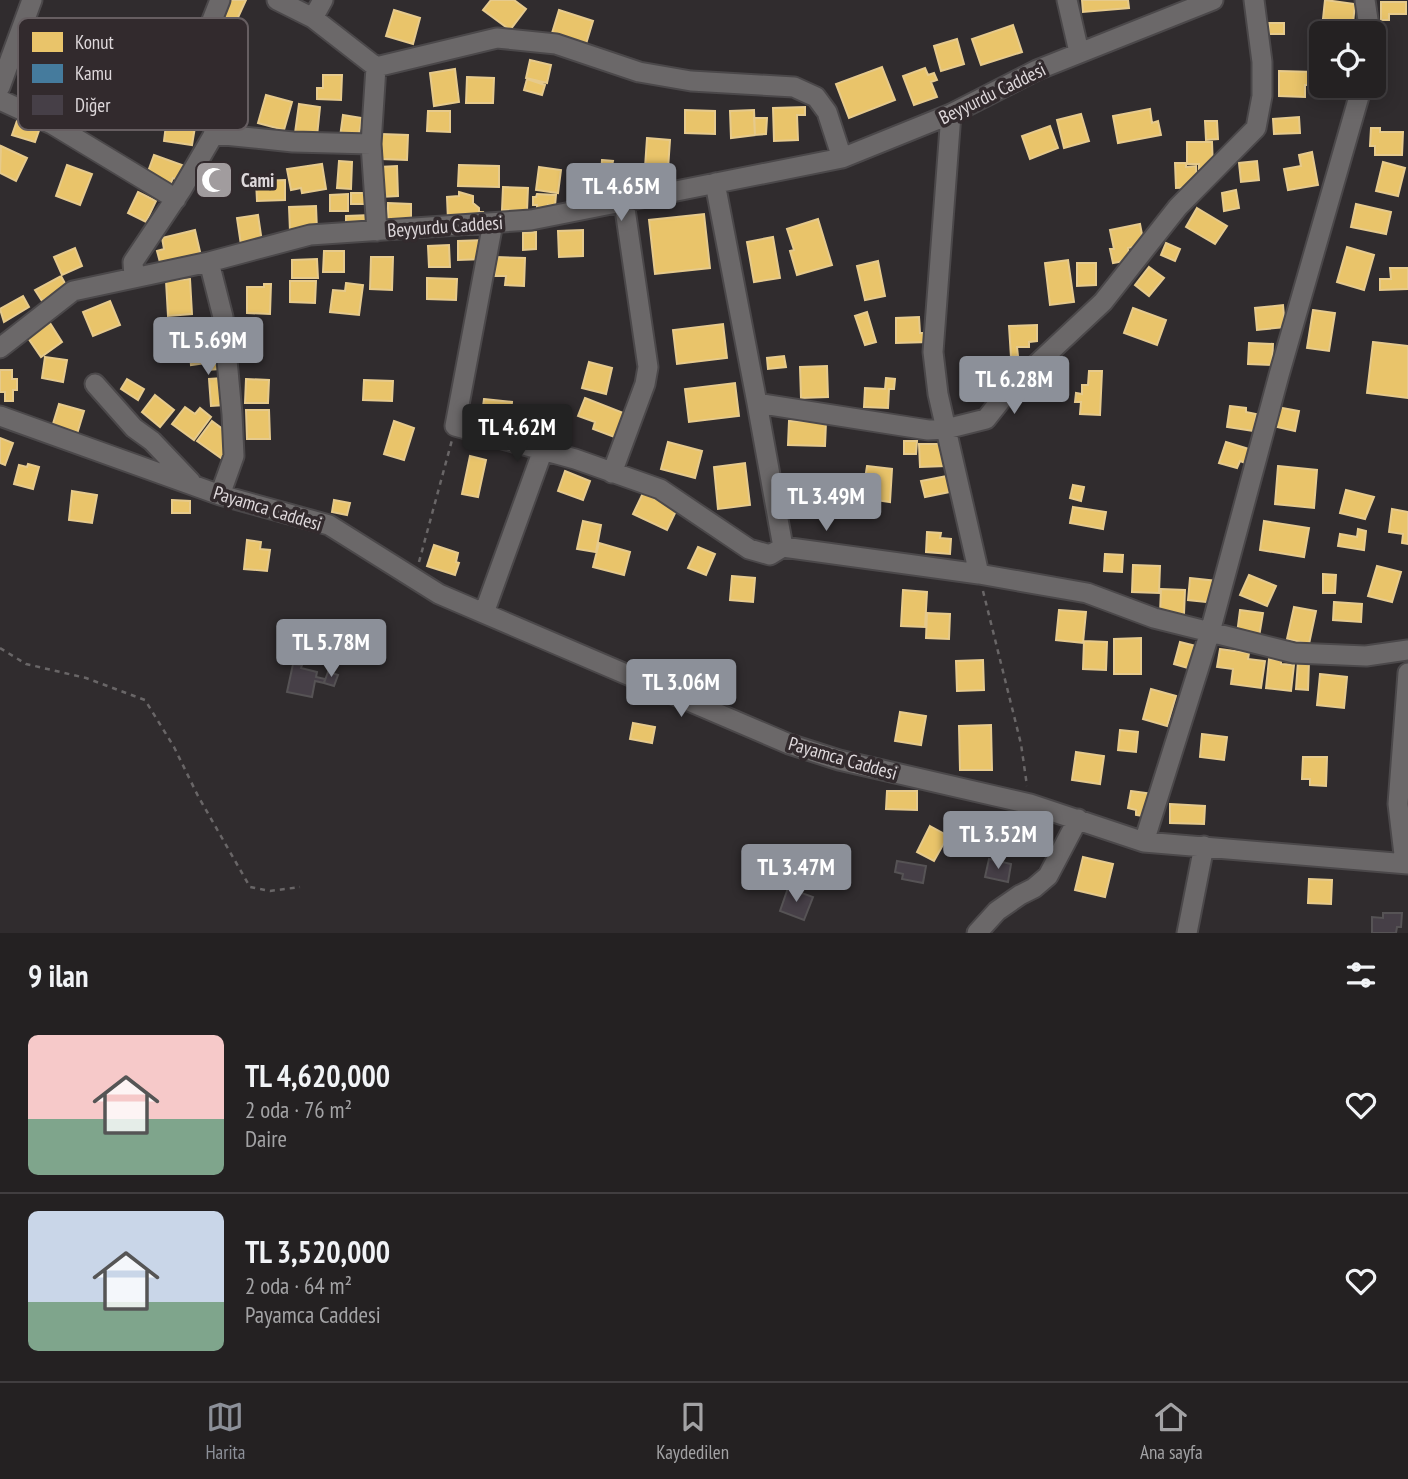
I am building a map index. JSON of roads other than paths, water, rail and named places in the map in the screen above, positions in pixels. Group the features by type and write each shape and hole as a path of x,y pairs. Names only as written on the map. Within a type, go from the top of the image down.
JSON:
{"street":[{"path":"26,18 33,0"},
{"path":"212,18 219,0"},
{"path":"277,0 313,18 376,67"},
{"path":"313,18 323,0"},
{"path":"1068,0 1079,52"},
{"name":"Beyyurdu Caddesi","path":"0,348 73,291 209,262 310,235 531,220 842,158 951,114 1037,70 1079,52 1213,0"},
{"path":"757,404 928,430 946,429 986,419 1009,390 1104,302 1178,206 1256,128 1262,96 1262,62 1254,0"},
{"path":"1365,0 1368,21"},
{"path":"376,67 497,38 556,44 639,72 691,80 794,87 816,97 827,112 842,158"},
{"path":"0,87 18,40"},
{"path":"376,67 371,144 377,231"},
{"path":"1144,842 1210,632 1279,374 1359,98"},
{"path":"0,100 18,108"},
{"path":"951,114 933,352 938,394 979,574"},
{"path":"62,130 176,199"},
{"path":"134,277 134,262 176,199 214,134 214,130"},
{"path":"214,134 293,142 371,144"},
{"path":"715,183 783,547"},
{"path":"612,472 645,384 648,367 624,202"},
{"path":"493,223 456,426 542,450 660,489 749,549 770,555 783,547 979,574 1087,593 1154,618 1294,653 1366,656 1408,649 1408,661"},
{"path":"209,262 222,317 234,456 220,495"},
{"path":"94,384 134,428 152,441 194,485"},
{"name":"Payamca Caddesi","path":"0,416 220,495 329,526 439,594 789,744 839,760 1030,804 1144,842 1406,864"},
{"path":"484,612 542,450"},
{"path":"1406,864 1398,804 1408,673"},
{"path":"977,933 997,911 1048,876 1078,819"},
{"path":"1186,933 1204,846"}],"place":[{"name":"Cami","path":"214,180"}]}
